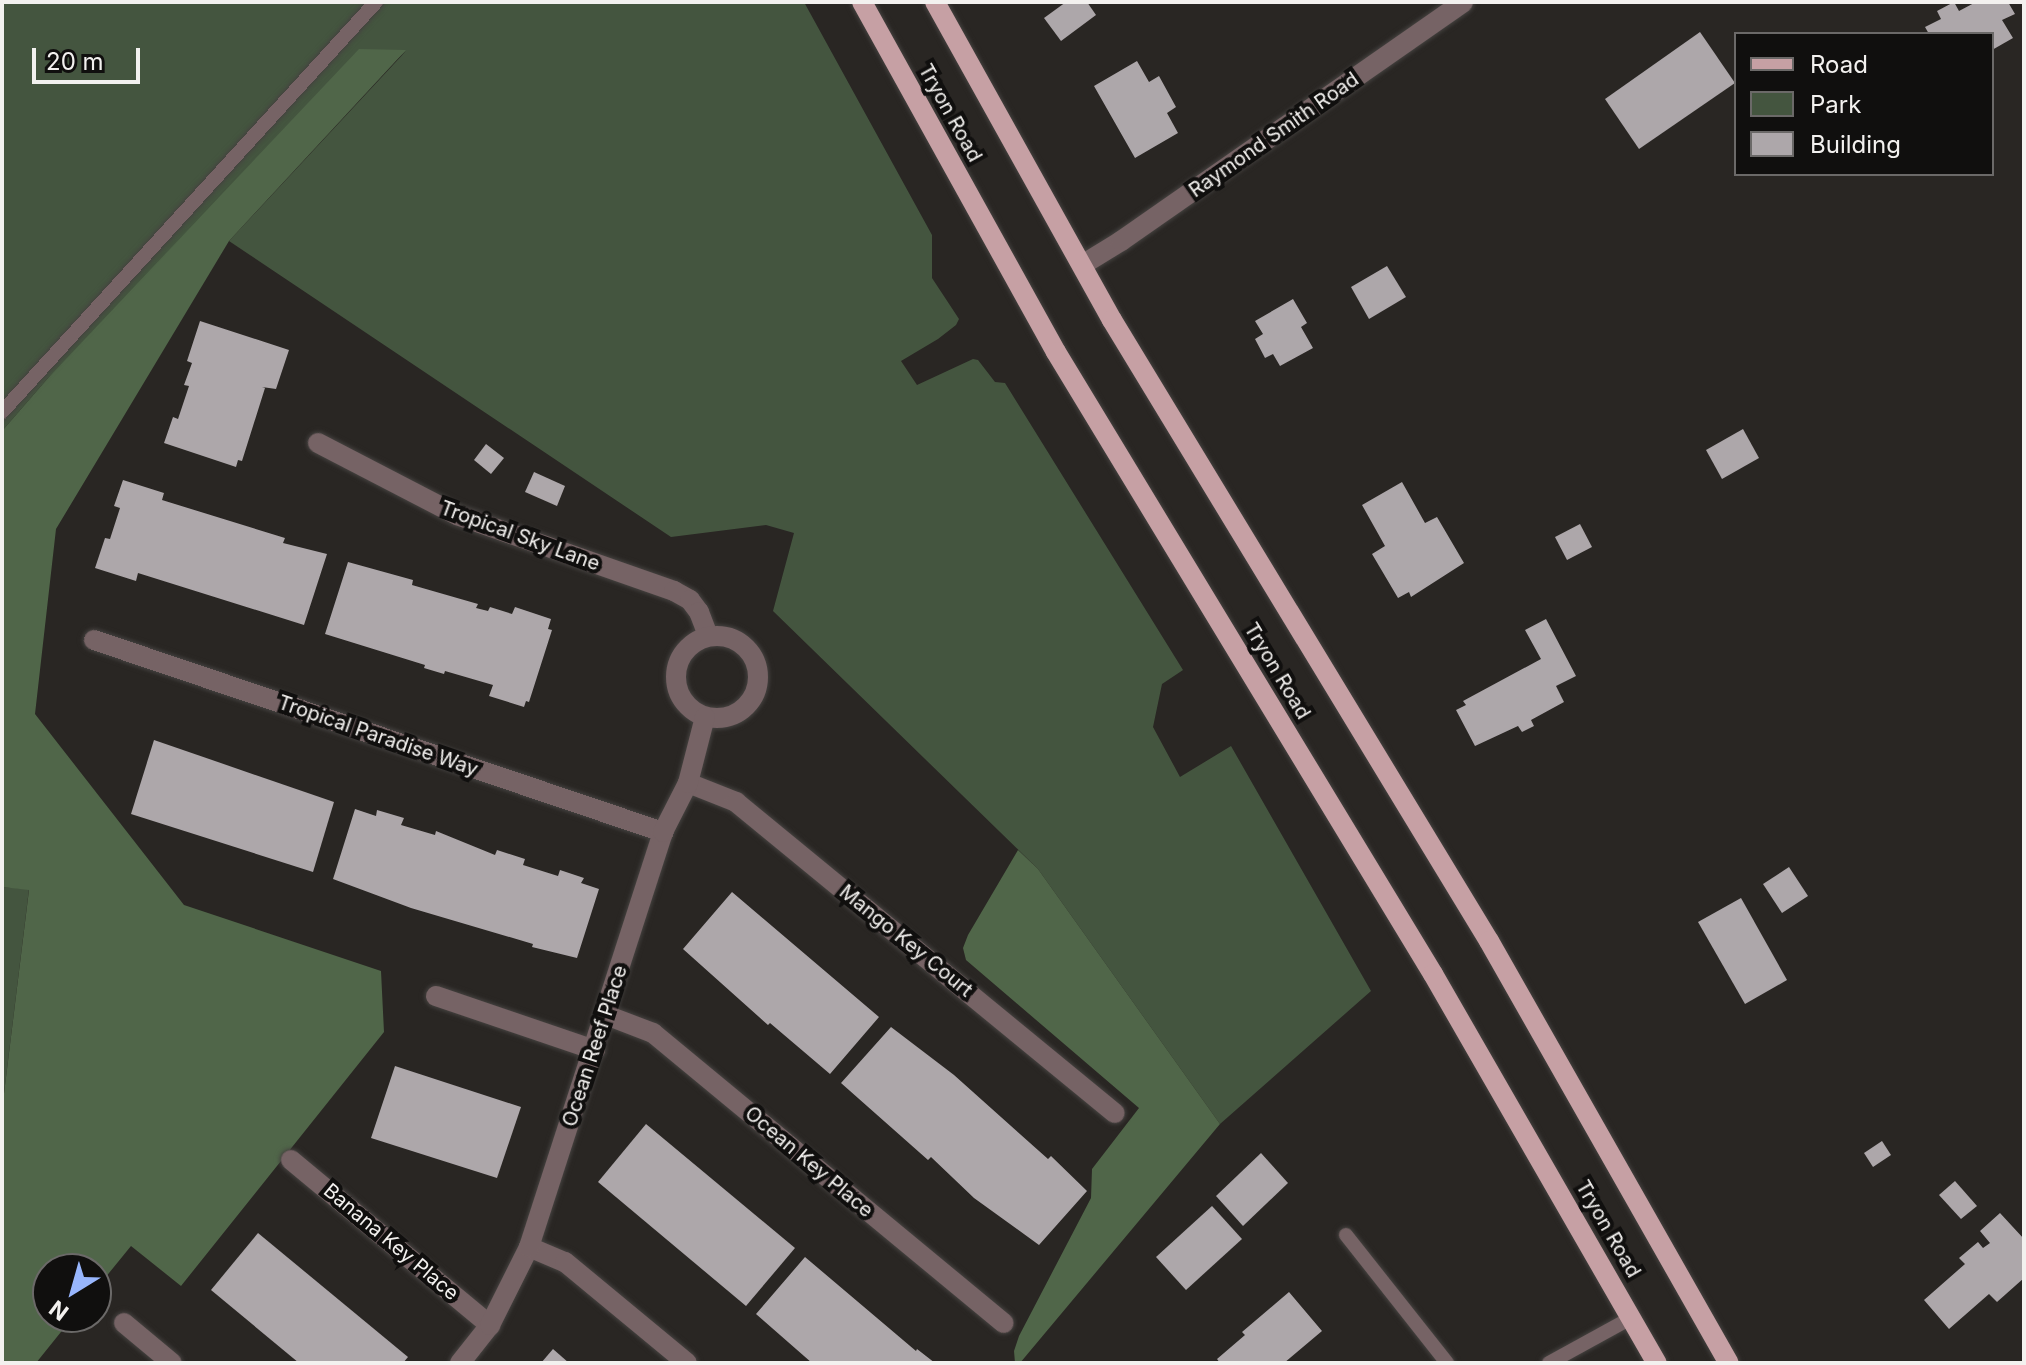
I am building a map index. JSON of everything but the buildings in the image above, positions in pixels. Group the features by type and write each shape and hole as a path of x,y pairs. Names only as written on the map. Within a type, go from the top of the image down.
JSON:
{"main road":[{"name":"Tryon Road","path":"862,2 1056,352 1433,974 1657,1363"},
{"name":"Tryon Road","path":"935,2 1082,265 1534,1018 1729,1363"}],"street":[{"name":"Raymond Smith Road","path":"1082,265 1121,241 1463,2"},
{"name":"Tropical Sky Lane","path":"318,443 457,515 674,591 690,600 699,612 708,636"},
{"path":"708,636 735,640 754,659 757,686 743,709 718,718 705,717 683,701 675,675 685,650 708,636"},
{"name":"Tropical Paradise Way","path":"94,640 663,832"},
{"name":"Ocean Reef Place","path":"460,1363 490,1325 529,1247 663,832 688,783 705,717"},
{"name":"Mango Key Court","path":"688,783 736,802 1115,1113"},
{"path":"436,996 595,1050"},
{"name":"Ocean Key Place","path":"606,1015 653,1033 1003,1323"},
{"name":"Banana Key Place","path":"291,1160 490,1325"},
{"path":"529,1247 565,1262 687,1363"},
{"path":"124,1323 172,1363"}],"lane":[{"path":"2,412 376,2"},
{"path":"1346,1235 1447,1363"},
{"path":"1549,1363 1631,1318"}],"green space":[{"path":"2,2 804,2 932,235 932,278 959,319 938,339 901,361 917,385 973,359 978,360 995,382 1005,383 1183,670 1162,684 1153,727 1180,777 1231,746 1371,991 1220,1124 1038,869 773,611 794,533 766,525 671,537 229,241 406,51 48,378 2,431"},
{"path":"359,49 406,50 229,241 56,529 35,714 184,905 381,971 384,1032 181,1286 131,1246 112,1269 112,1253 32,1253 32,1333 60,1333 36,1363 2,1363 2,1110 29,890 2,887 2,431 48,378"},
{"path":"1018,850 1038,869 1220,1124 1020,1363 1015,1363 1014,1351 1019,1336 1091,1198 1092,1169 1139,1108 966,960 963,948 968,935"},
{"path":"2,887 29,889 2,1110"}]}
